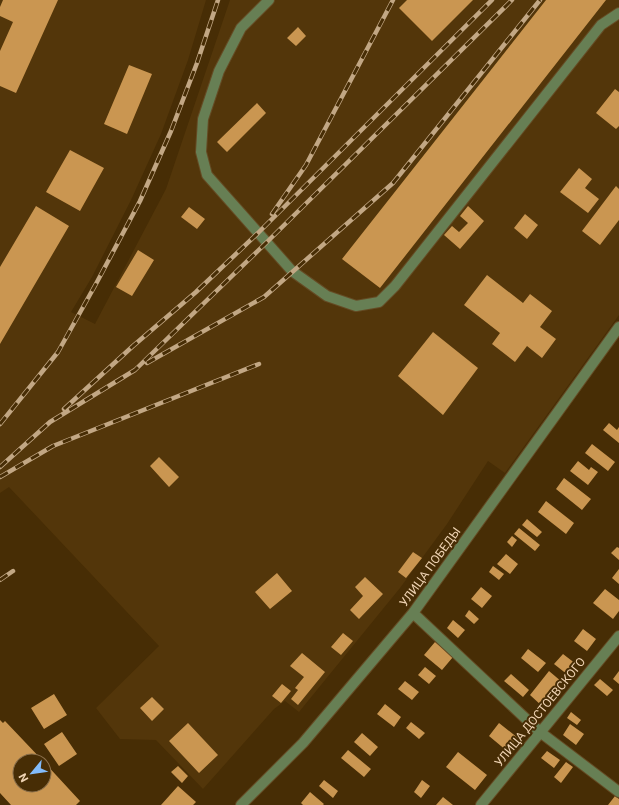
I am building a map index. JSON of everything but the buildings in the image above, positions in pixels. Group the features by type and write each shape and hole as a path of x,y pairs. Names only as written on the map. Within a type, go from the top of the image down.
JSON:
{"street":[{"path":"269,0 241,28 219,71 203,120 201,152 207,175 292,271 327,296 356,306 379,302 395,286 601,26 619,14"},
{"name":"УЛИЦА ПОБЕДЫ","path":"241,805 303,743 413,613 619,327"},
{"path":"413,613 540,732 619,792"},
{"name":"УЛИЦА ДОСТОЕВСКОГО","path":"481,805 619,636"}],"shaded area":[{"path":"0,0 206,0 188,60 161,134 131,200 92,277 71,312 95,324 166,189 230,0 619,0 619,315 505,473 488,461 447,524 400,588 299,712 285,701 274,709 203,789 156,740 120,739 96,708 159,646 9,487 0,493"}],"railway":[{"path":"0,424 58,352 140,201 171,131 197,63 218,0"},
{"path":"272,214 306,165 393,0"},
{"path":"64,409 133,346 196,292 258,233 492,0"},
{"path":"0,467 50,422 135,370 512,0"},
{"path":"147,363 264,297 393,183 540,0"},
{"path":"0,477 53,446 259,364"},
{"path":"0,580 13,571"}]}
